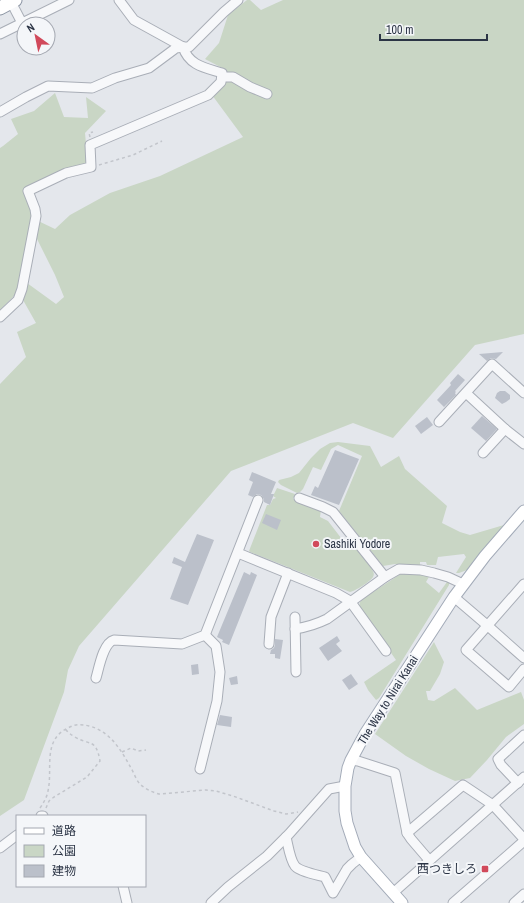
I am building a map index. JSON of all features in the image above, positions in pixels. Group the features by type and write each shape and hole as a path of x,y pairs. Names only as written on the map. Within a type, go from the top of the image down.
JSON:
{"main road":[{"name":"The Way to Nirai Kanai","path":"402,903 361,857 354,846 347,824 345,810 345,786 348,768 364,734 454,597 490,550 524,511"}],"street":[{"path":"36,16 69,0"},
{"path":"0,317 18,300 22,289 36,216 28,191 66,173 91,167 90,145 208,94 221,82 222,73 194,63 186,55 183,47 134,20 119,0"},
{"path":"0,112 48,86 92,88 115,78 149,68 176,48 189,47 238,0"},
{"path":"9,3 17,16"},
{"path":"0,34 16,26"},
{"path":"222,77 233,77 250,87 267,94"},
{"path":"440,422 492,364 524,392"},
{"path":"466,393 505,429 524,444"},
{"path":"483,453 505,429"},
{"path":"299,498 333,512 385,577"},
{"path":"96,678 106,646 110,641 182,644 205,635 258,500"},
{"path":"238,553 336,593 350,601 386,651"},
{"path":"296,629 309,627 323,621 385,577 399,569 421,570 448,577 463,584"},
{"path":"269,644 271,617 288,573"},
{"path":"524,584 466,650 509,686 524,669"},
{"path":"454,597 523,654"},
{"path":"295,617 296,672"},
{"path":"200,769 216,701 220,672 216,646 205,635"},
{"path":"393,893 521,780 501,765 498,759 524,735"},
{"path":"351,760 396,772 407,833 429,860"},
{"path":"407,833 463,785 493,805 524,840 454,903"},
{"path":"212,903 228,887 267,856 329,789 345,786"},
{"path":"0,848 16,836"},
{"path":"286,836 295,867 306,872 325,877 333,893 335,903"},
{"path":"333,893 347,869 361,857"},
{"path":"124,887 127,903"},
{"path":"514,903 524,894"}],"path":[{"path":"91,167 133,155 162,141"},
{"path":"41,814 48,789 50,752 55,738 65,729 80,724 94,727 106,734 122,752 139,782 145,788 159,794 206,790 224,793 286,814 302,810"},
{"path":"41,814 54,796 87,777 100,761 98,752 93,744 74,737 65,729"},
{"path":"122,752 131,748 138,751 146,750"}],"green space":[{"path":"247,0 250,0 261,10 283,0 524,0 524,334 475,345 393,438 353,423 231,471 79,646 68,670 64,692 24,800 0,816 0,384 26,357 17,332 36,323 23,300 27,283 56,304 64,297 36,237 19,288 16,294 0,310 0,148 18,134 11,119 34,111 55,93 64,117 88,118 86,97 106,111 85,133 88,165 66,170 24,190 32,210 32,218 55,229 70,215 110,193 160,176 243,137 212,95 224,81 226,70 205,59 219,43 228,15"},
{"path":"338,442 370,446 381,467 399,456 405,469 447,506 442,523 460,532 470,535 504,525 467,570 459,573 456,573 466,557 464,554 438,557 436,565 427,565 426,562 420,562 420,565 395,564 383,566 339,511 362,456 338,445 331,449 321,470 313,467 303,489 300,492 297,493 278,482 279,480 299,473 320,449 330,443"},
{"path":"277,488 295,494 293,499 321,510 320,517 328,521 348,547 354,543 373,566 371,568 374,575 373,577 362,586 350,592 250,552 249,551 267,505 270,505 273,499 276,498 273,496"},
{"path":"402,573 430,575 426,582 439,593 447,582 449,585 379,698 376,700 364,682 396,660 359,607 360,602"},
{"path":"434,642 444,662 440,674 430,691 426,691 428,700 434,701 455,688 477,710 521,692 524,700 524,724 506,737 470,778 455,781 429,769 406,756 375,734"}],"building":[{"path":"503,352 496,359 491,358 487,361 479,354"},
{"path":"458,374 465,380 455,391 456,395 444,407 437,400 451,385 450,383"},
{"path":"500,391 505,391 510,395 510,399 502,404 495,398 497,393"},
{"path":"482,416 497,429 486,441 471,428"},
{"path":"427,417 433,425 421,434 415,426"},
{"path":"335,450 359,459 339,505 311,495 315,486 318,488"},
{"path":"252,472 276,482 271,494 274,494 270,505 264,502 261,495 257,494 253,497 248,495 253,482 249,480"},
{"path":"266,514 281,520 277,530 262,523"},
{"path":"197,534 214,540 188,605 170,599 182,567 172,563 174,557 185,562"},
{"path":"244,572 250,575 251,572 257,575 229,645 222,642 223,640 217,637"},
{"path":"337,636 340,641 336,644 342,651 328,661 319,648"},
{"path":"275,639 283,640 280,659 275,658 275,654 270,654 275,645"},
{"path":"198,664 199,674 192,675 191,665"},
{"path":"351,674 358,684 349,690 342,680"},
{"path":"237,676 238,684 231,685 229,678"},
{"path":"220,715 232,717 231,727 217,725"}],"place":[{"name":"Sashiki Yodore","path":"316,544"},
{"name":"西つきしろ","path":"485,869"}]}
